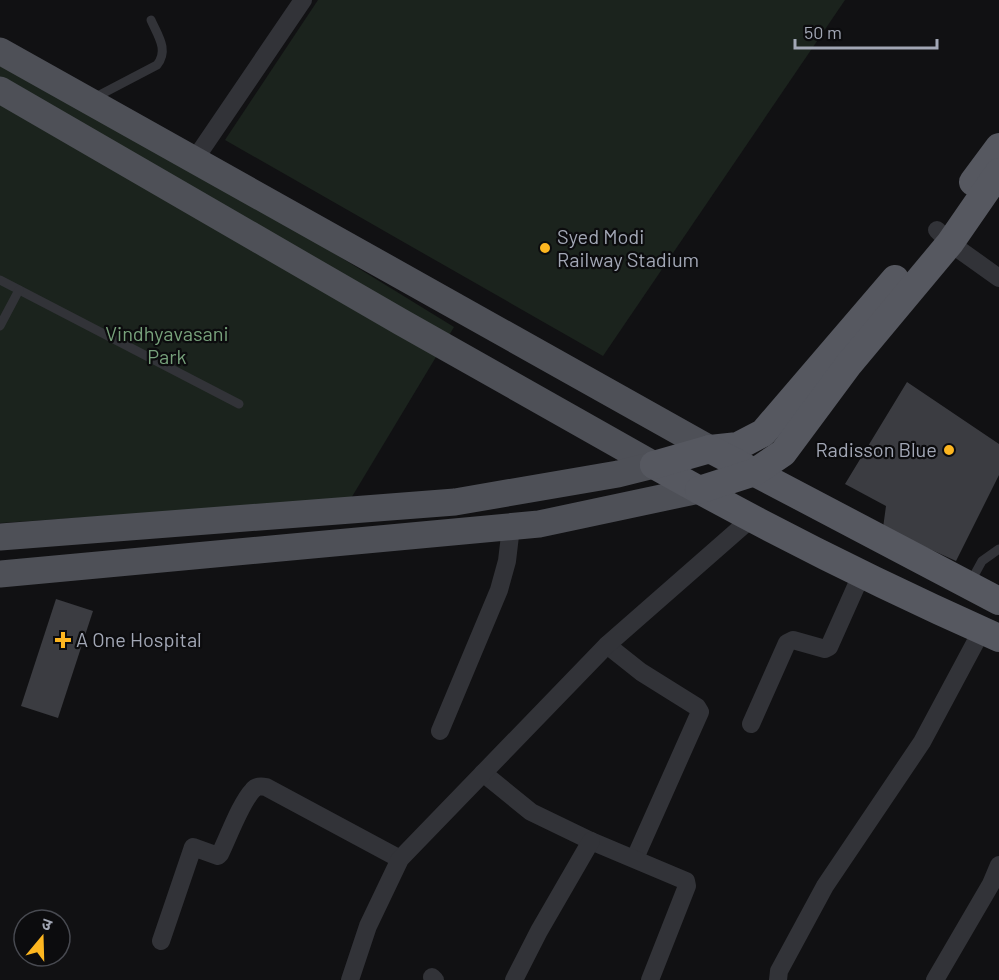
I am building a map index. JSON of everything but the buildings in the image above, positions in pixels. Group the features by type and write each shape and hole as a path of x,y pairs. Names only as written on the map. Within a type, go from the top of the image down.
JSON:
{"highway":[{"path":"943,237 999,147"},
{"path":"654,465 710,449 738,446 763,433 841,357 999,172"},
{"path":"699,490 755,472 783,453 841,357"},
{"path":"710,449 999,601"},
{"path":"654,465 862,573 990,634"}],"main road":[{"path":"0,51 710,449"},
{"path":"0,90 654,465"},
{"path":"0,537 455,502 618,474 654,465"},
{"path":"0,574 539,524 699,490"}],"street":[{"path":"195,159 303,0"},
{"path":"943,237 999,278"},
{"path":"350,980 368,926 400,859 607,645 753,518"},
{"path":"440,731 499,590 507,561 511,527"},
{"path":"751,724 787,643 793,640 825,649 829,646 862,573"},
{"path":"778,980 779,971 825,886 922,742 990,634"},
{"path":"607,645 641,672 697,707 700,712 635,858"},
{"path":"483,773 531,812 591,841 681,878 688,884 650,980"},
{"path":"161,940 193,847 218,856 244,804 253,789 259,786 266,787 400,859"},
{"path":"514,980 539,931 591,841"},
{"path":"935,980 991,884 999,865"}],"lane":[{"path":"90,100 157,65 162,59 164,49 151,21"},
{"path":"0,280 239,404"},
{"path":"0,326 19,290"},
{"path":"968,586 982,561 999,549"}],"green space":[{"name":"Syed Modi Railway Stadium","path":"318,0 845,0 603,356 225,140"},
{"name":"Vindhyavasani Park","path":"0,62 192,166 454,327 350,500 0,523"}],"place":[{"name":"Syed Modi Railway Stadium","path":"545,248"},
{"name":"Radisson Blue","path":"949,450"},
{"name":"A One Hospital","path":"63,640"}]}
